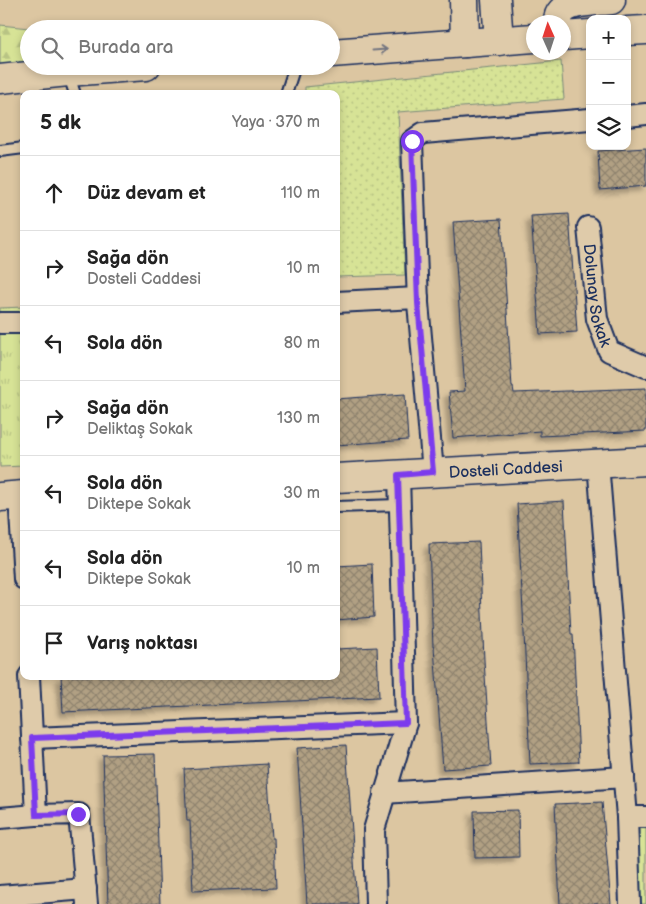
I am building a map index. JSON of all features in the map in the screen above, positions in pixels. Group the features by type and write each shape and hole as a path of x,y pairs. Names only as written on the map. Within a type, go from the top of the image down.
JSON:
{"main road":[{"path":"464,0 465,43"},
{"path":"496,0 498,41"},
{"path":"560,15 559,13 564,7 574,3 611,0"},
{"path":"631,31 646,30"},
{"path":"340,52 526,39"},
{"path":"0,79 72,83 107,75"},
{"name":"Dosteli Caddesi","path":"340,478 646,461"}],"street":[{"path":"631,116 646,114"},
{"path":"433,472 418,298 412,141 423,133 586,119"},
{"name":"Dolunay Sokak","path":"588,227 597,319 609,351 646,367"},
{"path":"340,302 418,298"},
{"path":"0,323 20,323"},
{"path":"598,464 624,777 636,817 630,904"},
{"path":"376,904 374,830 406,723 398,475"},
{"path":"18,505 20,530"},
{"path":"29,680 36,815"},
{"path":"32,738 406,723"},
{"path":"384,793 624,777"},
{"path":"0,818 78,814 86,897 0,896"}],"lane":[{"path":"287,90 292,75"},
{"path":"0,151 20,148"},
{"path":"340,507 399,505"}],"green space":[{"path":"0,25 20,27 20,68 0,72"},
{"path":"561,61 564,99 398,112 405,275 340,277 340,90 305,90 305,87"},
{"path":"20,307 20,466 0,467 0,308"},
{"path":"634,826 646,826 646,904 633,904"}],"building":[{"path":"646,148 646,186 600,190 598,151"},
{"path":"569,214 577,332 540,334 531,216"},
{"path":"501,219 512,387 514,393 646,388 646,431 540,436 540,431 453,438 449,392 465,391 453,222"},
{"path":"405,394 408,440 340,445 340,399"},
{"path":"564,501 579,762 530,764 517,504"},
{"path":"479,542 491,766 443,769 433,647 429,544"},
{"path":"372,564 374,617 340,620 340,566"},
{"path":"377,647 379,697 63,712 61,680 340,680 340,649"},
{"path":"346,745 357,904 307,904 297,748"},
{"path":"155,754 160,904 108,904 103,755"},
{"path":"267,764 272,838 274,838 276,888 193,891 190,821 187,821 184,769"},
{"path":"602,802 611,904 560,904 555,804"},
{"path":"518,810 519,857 475,858 474,811"}],"route":[{"path":"78,814 36,815 32,738 406,723 398,475 433,472 418,303 412,141"}]}
